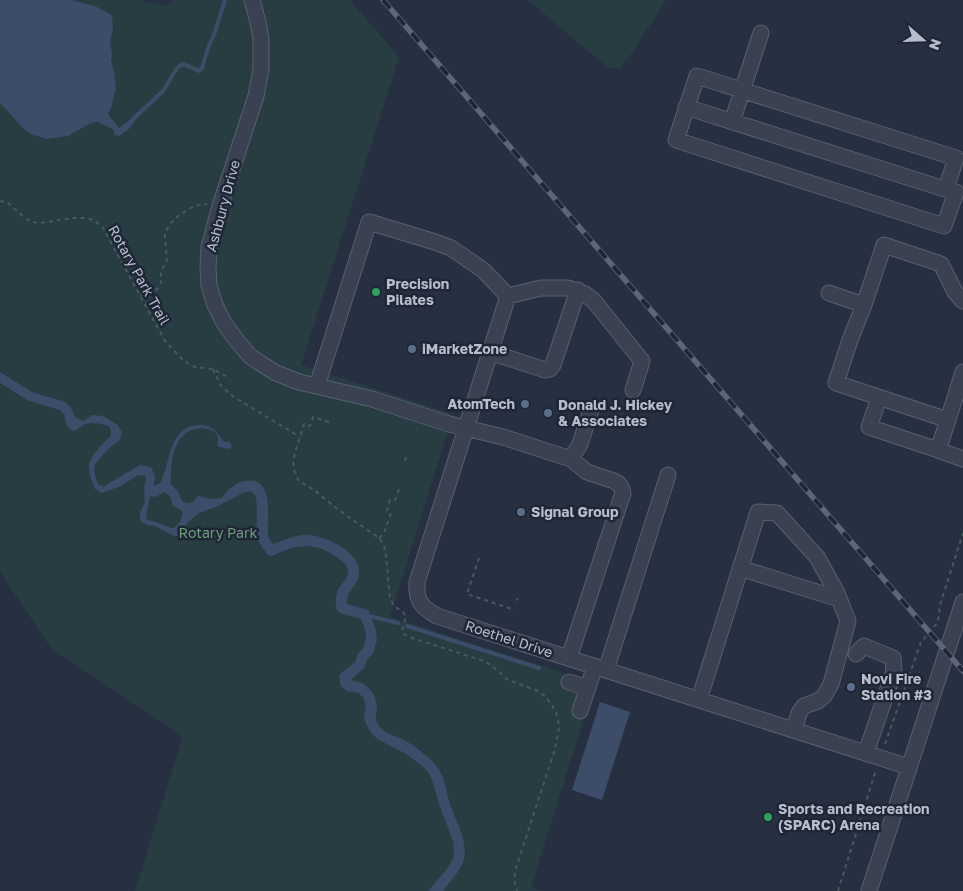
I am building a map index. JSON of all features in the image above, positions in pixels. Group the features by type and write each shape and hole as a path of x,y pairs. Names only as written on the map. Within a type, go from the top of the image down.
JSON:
{"street":[{"name":"Ashbury Drive","path":"252,0 261,39 261,69 256,96 220,206 209,247 209,285 215,305 224,323 250,356 276,373 299,382 372,400 466,429 503,437 571,459 587,472 619,484 623,494 569,658"},
{"path":"732,122 761,33"},
{"path":"697,76 956,158 955,192 944,226 676,140 686,107 697,76"},
{"path":"686,107 955,192"},
{"path":"316,386 369,222 451,248 483,270 508,296 541,288 568,288 585,294 594,301 642,361 633,390"},
{"path":"948,420 836,383 884,245 941,264 955,292 963,301"},
{"path":"490,352 545,370 550,369 578,290"},
{"path":"830,293 864,305"},
{"name":"Roethel Drive","path":"508,296 417,582 416,592 419,602 437,616 909,767"},
{"path":"938,450 963,372"},
{"path":"879,398 869,427 963,459"},
{"path":"571,459 580,444 591,410"},
{"path":"580,711 588,688 601,668 668,474"},
{"path":"699,700 758,512 777,513 817,557 848,621 831,684 824,696 818,701 804,706 799,713 794,730"},
{"path":"740,568 839,599"},
{"path":"869,891 963,602"},
{"path":"856,654 864,646 893,658 894,671 873,756"},
{"path":"569,682 588,688"}],"path":[{"name":"Rotary Park Trail","path":"0,201 8,203 25,218 40,224 73,218 94,220 103,228 165,340 175,352 184,361 195,367 213,369 226,376"},
{"path":"140,295 156,290 161,282 162,271 167,260 164,239 170,224 178,216 194,206 211,204"},
{"path":"213,369 221,386 234,397 300,438"},
{"path":"329,422 312,417 310,426 304,424 295,453 294,474 300,481 379,538 384,545 390,598 394,606 406,616 402,631 404,634 491,665 508,680 538,691 546,697 558,717 559,728 555,749 516,868 514,879 517,891"},
{"path":"406,457 405,460 407,462"},
{"path":"379,538 384,533 391,513 387,510 390,500 395,500 400,486"},
{"path":"838,891 873,756 921,642 938,622 940,605 963,533"},
{"path":"479,558 467,594 515,610"}],"green space":[{"name":"Rotary Park","path":"0,0 140,0 167,6 173,0 350,0 399,57 301,365 453,414 390,617 595,683 531,887 543,891 135,891 183,736 51,648 0,572"},
{"path":"528,0 666,0 632,53 620,68 608,68"}],"water":[{"path":"0,0 72,0 97,7 112,16 111,60 116,88 108,113 119,128 133,118 135,121 128,130 119,136 115,135 113,129 97,122 91,123 68,136 47,139 31,134 23,128 0,103"},
{"path":"0,372 32,392 65,402 70,406 75,417 83,421 92,415 103,416 118,425 122,433 119,441 109,448 95,464 94,471 98,485 104,486 140,465 151,467 155,476 154,486 160,483 172,447 181,432 189,427 199,425 211,428 217,432 224,442 230,442 232,446 230,449 219,447 217,445 218,437 216,433 208,429 190,431 181,438 173,456 171,484 177,490 182,501 193,502 198,496 210,499 222,498 228,490 237,484 244,481 254,481 261,484 265,490 268,508 268,534 273,544 295,536 311,535 329,540 353,557 358,564 359,572 357,581 348,595 347,604 368,610 376,630 377,640 373,653 367,660 364,668 351,680 363,684 372,692 377,708 377,724 428,757 442,775 450,804 461,831 465,852 460,868 443,891 428,891 453,859 454,850 453,841 432,780 428,772 421,765 406,754 377,739 366,724 364,699 359,693 347,691 341,686 340,674 355,662 366,639 366,632 361,619 340,613 336,609 337,592 348,573 348,568 345,564 321,549 305,546 269,556 257,538 257,507 255,495 250,491 199,513 188,522 180,536 172,535 155,526 143,523 140,520 140,513 145,502 145,476 138,475 121,486 102,493 95,489 90,476 89,464 97,450 111,435 109,426 90,423 73,431 67,426 64,415 60,410 29,401 0,383","holes":["164,492 170,497 172,505 182,511 180,521 173,528 147,520 146,517 150,496 156,497"]},
{"path":"600,702 630,712 602,800 572,790"}],"waterway":[{"path":"130,122 163,91 177,68 184,64 199,71 202,68 225,0"},
{"path":"369,616 398,623"},
{"path":"407,626 539,668"}],"railway":[{"path":"383,0 963,671"}],"place":[{"name":"Precision Pilates","path":"376,292"},
{"name":"iMarketZone","path":"412,349"},
{"name":"AtomTech","path":"525,404"},
{"name":"Donald J. Hickey & Associates","path":"548,413"},
{"name":"Signal Group","path":"521,512"},
{"name":"Novi Fire Station #3","path":"851,687"},
{"name":"Sports and Recreation (SPARC) Arena","path":"768,817"}]}
